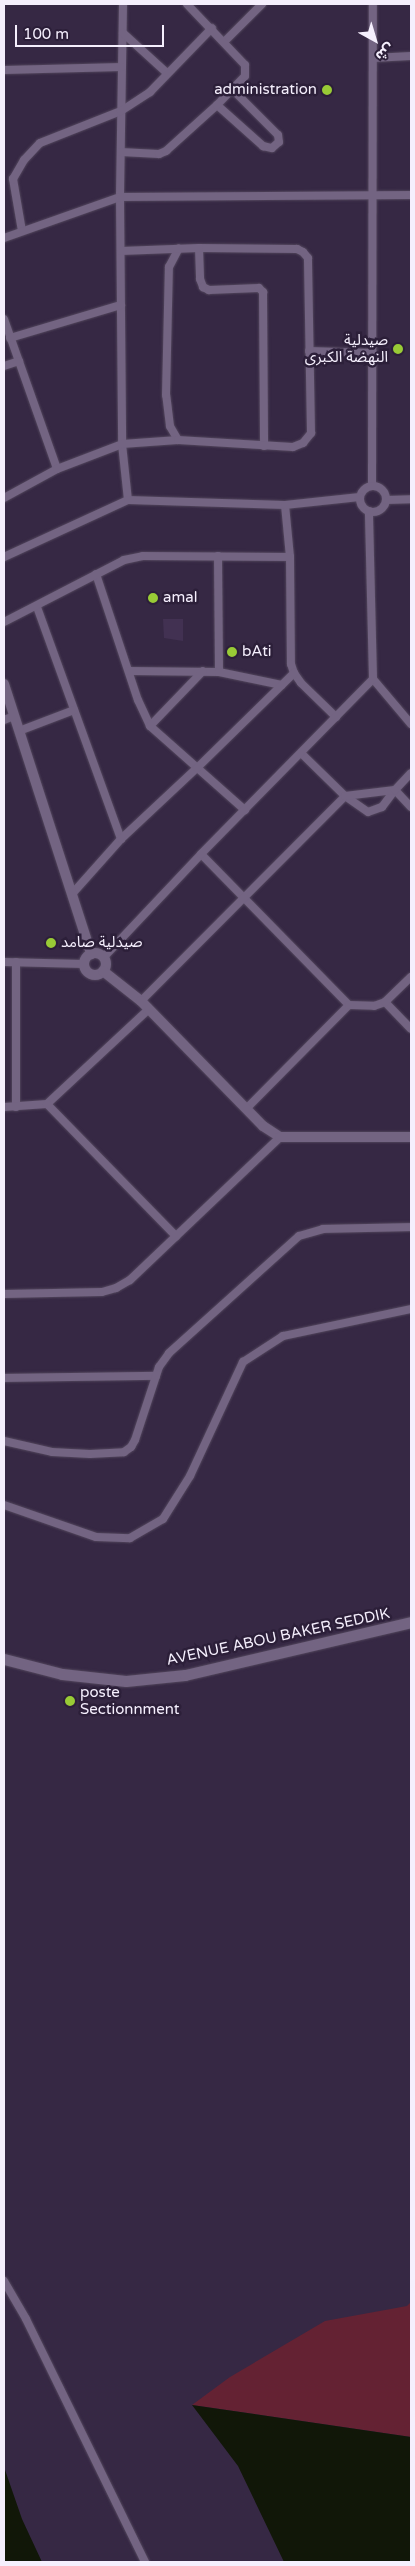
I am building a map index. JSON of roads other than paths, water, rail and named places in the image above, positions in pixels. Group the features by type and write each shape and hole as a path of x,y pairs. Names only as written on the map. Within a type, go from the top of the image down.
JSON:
{"main road":[{"name":"AVENUE ABOU BAKER SEDDIK","path":"4,1659 62,1674 126,1681 185,1675 411,1622"}],"street":[{"path":"123,4 120,251 122,444 128,500"},
{"path":"224,42 262,4"},
{"path":"372,485 373,4"},
{"path":"121,152 159,154 166,151 233,90 245,76 247,71 245,65 191,5"},
{"path":"22,231 13,179 24,160 40,143 122,111 150,92 212,28"},
{"path":"122,33 167,73"},
{"path":"373,58 411,56"},
{"path":"4,70 122,67"},
{"path":"217,105 263,146 272,148 280,142 278,135 233,90"},
{"path":"4,238 120,198 411,195"},
{"path":"178,440 170,426 166,395 169,267 179,248"},
{"path":"4,498 57,469 122,444 178,440 264,446 299,446 311,433 308,258 303,252 297,249 199,248 120,251"},
{"path":"199,248 200,279 203,288 209,290 258,288 263,292 264,446"},
{"path":"10,338 121,305"},
{"path":"4,318 57,469"},
{"path":"309,351 373,353"},
{"path":"4,366 19,361"},
{"path":"372,485 384,491 386,500 382,508 369,511 362,506 360,497 364,489 372,485"},
{"path":"4,557 128,500 285,505 360,497"},
{"path":"386,500 411,499"},
{"path":"285,505 290,557 291,664 294,673 336,717"},
{"path":"369,511 373,679 411,724"},
{"path":"4,622 37,607 124,560 143,556 290,557"},
{"path":"218,556 220,672"},
{"path":"96,574 150,726 244,810"},
{"path":"37,607 121,839"},
{"path":"129,671 220,672 282,686"},
{"path":"150,726 203,671"},
{"path":"72,894 121,839 198,768 294,673"},
{"path":"104,957 201,854 373,679"},
{"path":"4,684 91,954"},
{"path":"19,732 74,710"},
{"path":"4,720 14,716"},
{"path":"301,753 345,796 368,812 382,806 411,773"},
{"path":"141,1001 243,896 345,796 395,790"},
{"path":"395,790 411,807"},
{"path":"201,854 349,1005 374,1006 385,1002 411,977"},
{"path":"98,953 104,957 106,964 104,971 97,975 90,973 84,964 91,954 98,953"},
{"path":"4,962 84,964"},
{"path":"16,962 16,1107"},
{"path":"104,971 141,1001 263,1126 280,1137 411,1137"},
{"path":"385,1002 411,1029"},
{"path":"246,1109 349,1005"},
{"path":"4,1107 47,1104 149,1009"},
{"path":"47,1104 176,1236"},
{"path":"4,1294 102,1292 116,1288 130,1280 280,1137"},
{"path":"4,1441 52,1452 90,1454 124,1452 131,1448 135,1440 159,1367 169,1353 299,1236 323,1229 411,1227"},
{"path":"4,1505 96,1537 130,1538 163,1519 190,1476 243,1362 283,1336 411,1309"},
{"path":"4,1378 156,1376"},
{"path":"4,2282 36,2338 145,2562"}],"place":[{"name":"administration","path":"327,90"},
{"name":"صيدلية النهضة الكبرى","path":"398,349"},
{"name":"amal","path":"153,598"},
{"name":"bAti","path":"232,652"},
{"name":"صيدلية صامد","path":"51,943"},
{"name":"poste Sectionnment","path":"70,1701"}]}
